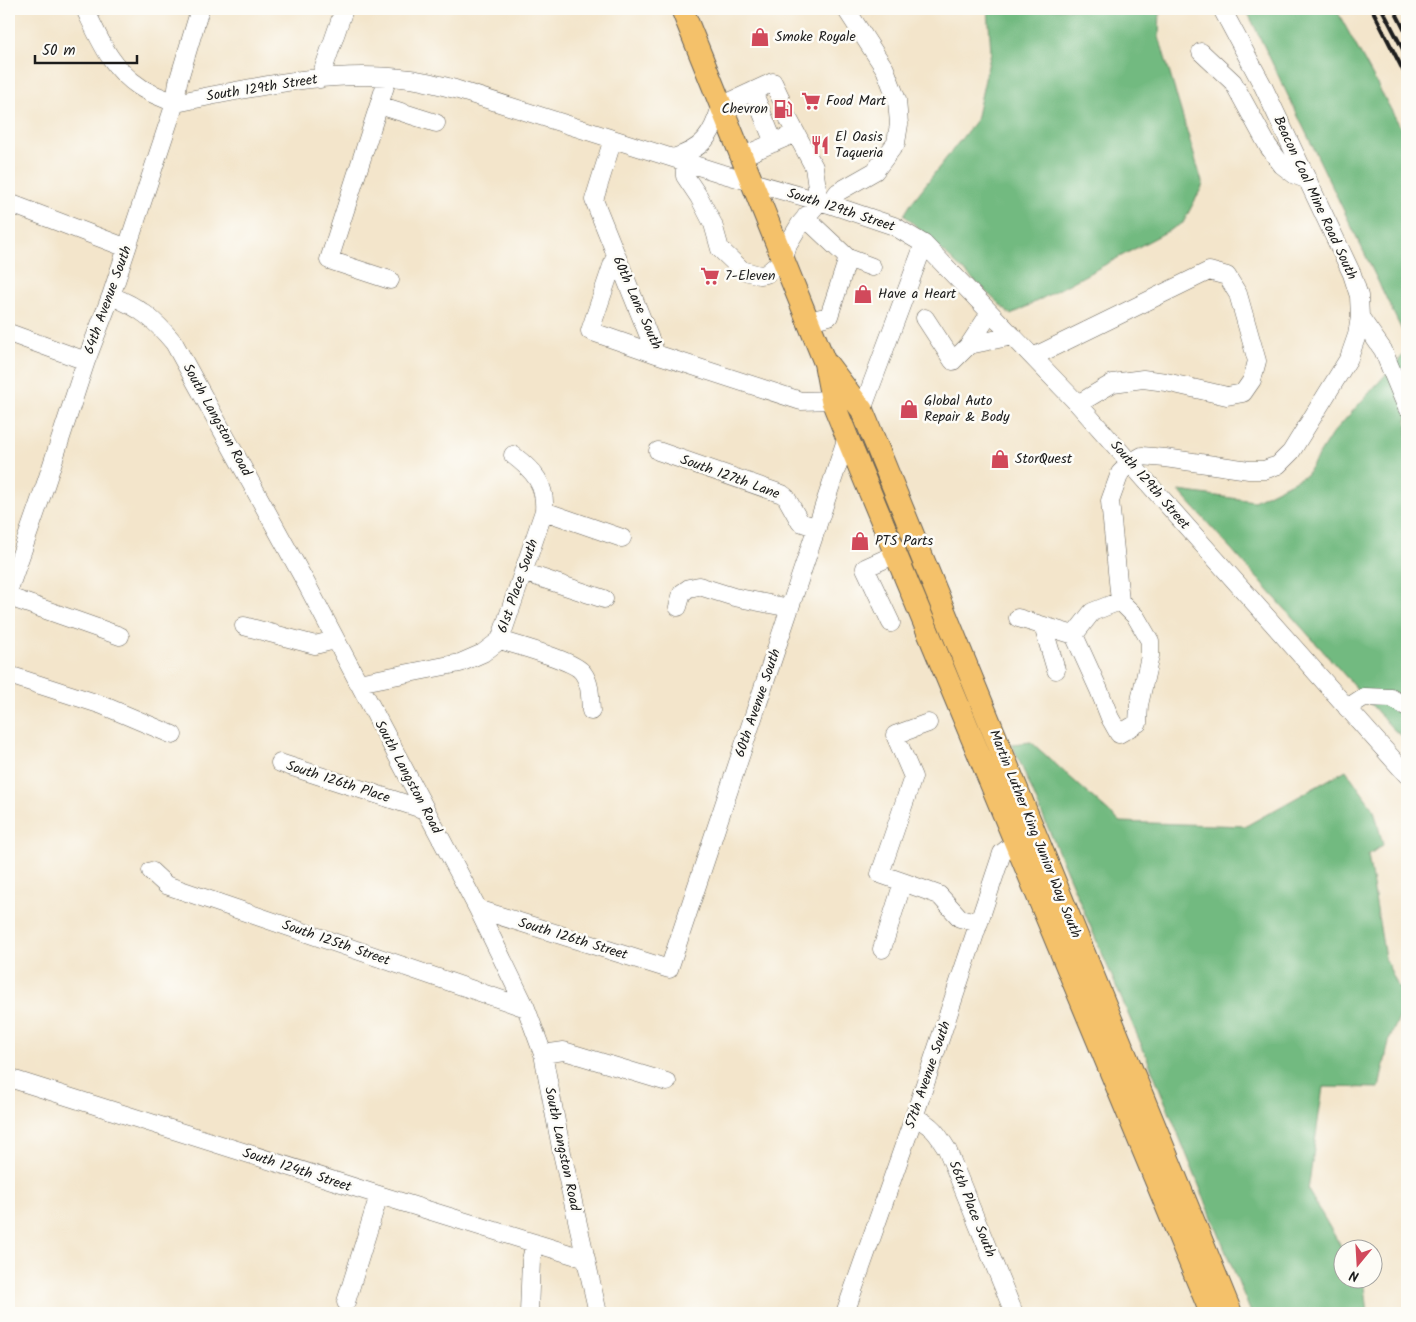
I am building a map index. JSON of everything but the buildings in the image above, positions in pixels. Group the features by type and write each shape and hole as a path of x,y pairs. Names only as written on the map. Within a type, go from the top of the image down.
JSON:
{"main road":[{"name":"Martin Luther King Junior Way South","path":"685,10 721,106 826,362 832,400 1211,1313"},
{"name":"Martin Luther King Junior Way South","path":"826,362 862,410 1231,1313"}],"street":[{"path":"85,9 109,58 122,74 141,88 175,103"},
{"name":"64th Avenue South","path":"9,589 86,361 111,296 175,103 178,82 200,9"},
{"path":"320,79 344,9"},
{"path":"780,97 773,82 721,106 716,122 706,140 679,159 685,176 699,197 713,224 720,249 742,270 759,275 766,274 784,259 794,234 806,216 838,192 875,171 896,143 899,124 897,100 885,69 846,9"},
{"name":"Beacon Coal Mine Road South","path":"1130,463 1142,456 1249,470 1264,470 1278,465 1290,452 1349,358 1357,335 1360,317 1359,296 1352,274 1263,86 1222,9"},
{"path":"1201,52 1233,82 1268,146 1282,165 1295,175 1308,180"},
{"path":"388,77 329,260 390,280"},
{"name":"South 129th Street","path":"175,103 287,82 388,77 411,79 433,83 894,226 924,244 1078,404 1407,775"},
{"path":"753,91 774,143"},
{"path":"379,105 436,123"},
{"path":"743,156 774,143 792,127 814,167 824,203"},
{"name":"60th Lane South","path":"613,139 594,200 656,354 801,401 832,400"},
{"path":"9,202 127,248"},
{"path":"806,216 848,258 872,267"},
{"path":"862,410 924,244"},
{"path":"616,254 590,331 656,354"},
{"path":"809,321 829,316 848,258"},
{"path":"1032,357 1209,270 1227,276 1238,294 1256,361 1252,380 1243,393 1227,396 1166,382 1143,379 1113,383 1078,404"},
{"name":"South Langston Road","path":"111,296 138,308 158,324 174,343 336,640 478,909 526,1008 543,1054 562,1154 598,1313"},
{"path":"925,318 953,360 969,345 990,313"},
{"path":"1360,317 1383,350 1407,408"},
{"path":"9,333 86,361"},
{"path":"969,345 1013,336"},
{"name":"60th Avenue South","path":"669,969 847,437"},
{"name":"South 127th Lane","path":"658,451 782,494 786,497 800,522 817,528"},
{"name":"61st Place South","path":"358,684 460,663 483,653 500,640 544,511 544,490 527,466 513,455"},
{"path":"1018,618 1074,635 1110,718 1119,734 1138,723 1139,705 1150,656 1150,641 1136,617 1120,601 1110,501 1120,473 1130,463"},
{"path":"544,511 622,538"},
{"path":"891,622 865,568 896,554"},
{"path":"523,572 604,599"},
{"path":"678,607 682,593 688,588 699,586 734,597 790,608"},
{"path":"9,597 120,636"},
{"path":"1074,635 1092,612 1120,601"},
{"path":"244,626 315,644 336,640"},
{"path":"1043,626 1056,670"},
{"path":"500,640 563,660 582,670 587,680 591,711"},
{"path":"9,675 102,706 173,735"},
{"path":"1347,708 1364,697 1391,698 1407,707"},
{"path":"928,723 896,735 913,777 880,874 940,895 960,918 978,923"},
{"name":"South 126th Place","path":"280,763 425,810"},
{"name":"57th Avenue South","path":"844,1313 914,1117 1002,853 1016,842"},
{"name":"South 125th Street","path":"150,871 166,885 526,1008"},
{"path":"882,949 903,882"},
{"name":"South 126th Street","path":"478,909 669,969"},
{"path":"543,1054 564,1051 667,1082"},
{"name":"South 124th Street","path":"9,1078 379,1196 586,1259"},
{"name":"56th Place South","path":"914,1117 926,1122 935,1131 947,1149 1014,1313"},
{"path":"346,1302 379,1196"},
{"path":"529,1313 531,1260 535,1243"}],"green space":[{"path":"988,9 1160,9 1159,37 1203,185 1183,223 1011,315 904,215 976,120 991,52"},
{"path":"1246,9 1336,9 1407,139 1407,341"},
{"path":"1407,351 1407,740 1393,729 1179,491 1254,501 1306,475 1332,434"},
{"path":"1031,742 1120,822 1246,826 1346,770 1374,810 1383,845 1368,855 1385,958 1406,1004 1390,1037 1379,1088 1323,1087 1308,1190 1337,1240 1334,1240 1334,1290 1365,1290 1368,1313 1251,1313 1150,1065 1012,744"}],"tunnel":[{"path":"780,97 789,120"}],"railway":[{"path":"1372,9 1407,78"},
{"path":"1382,9 1407,57"},
{"path":"1394,9 1407,35"}],"place":[{"name":"Smoke Royale","path":"760,37"},
{"name":"Food Mart","path":"811,101"},
{"name":"Chevron","path":"783,109"},
{"name":"El Oasis Taqueria","path":"820,145"},
{"name":"7-Eleven","path":"710,276"},
{"name":"Have a Heart","path":"863,294"},
{"name":"Global Auto Repair & Body","path":"909,409"},
{"name":"StorQuest","path":"1000,459"},
{"name":"PTS Parts","path":"860,541"}]}
